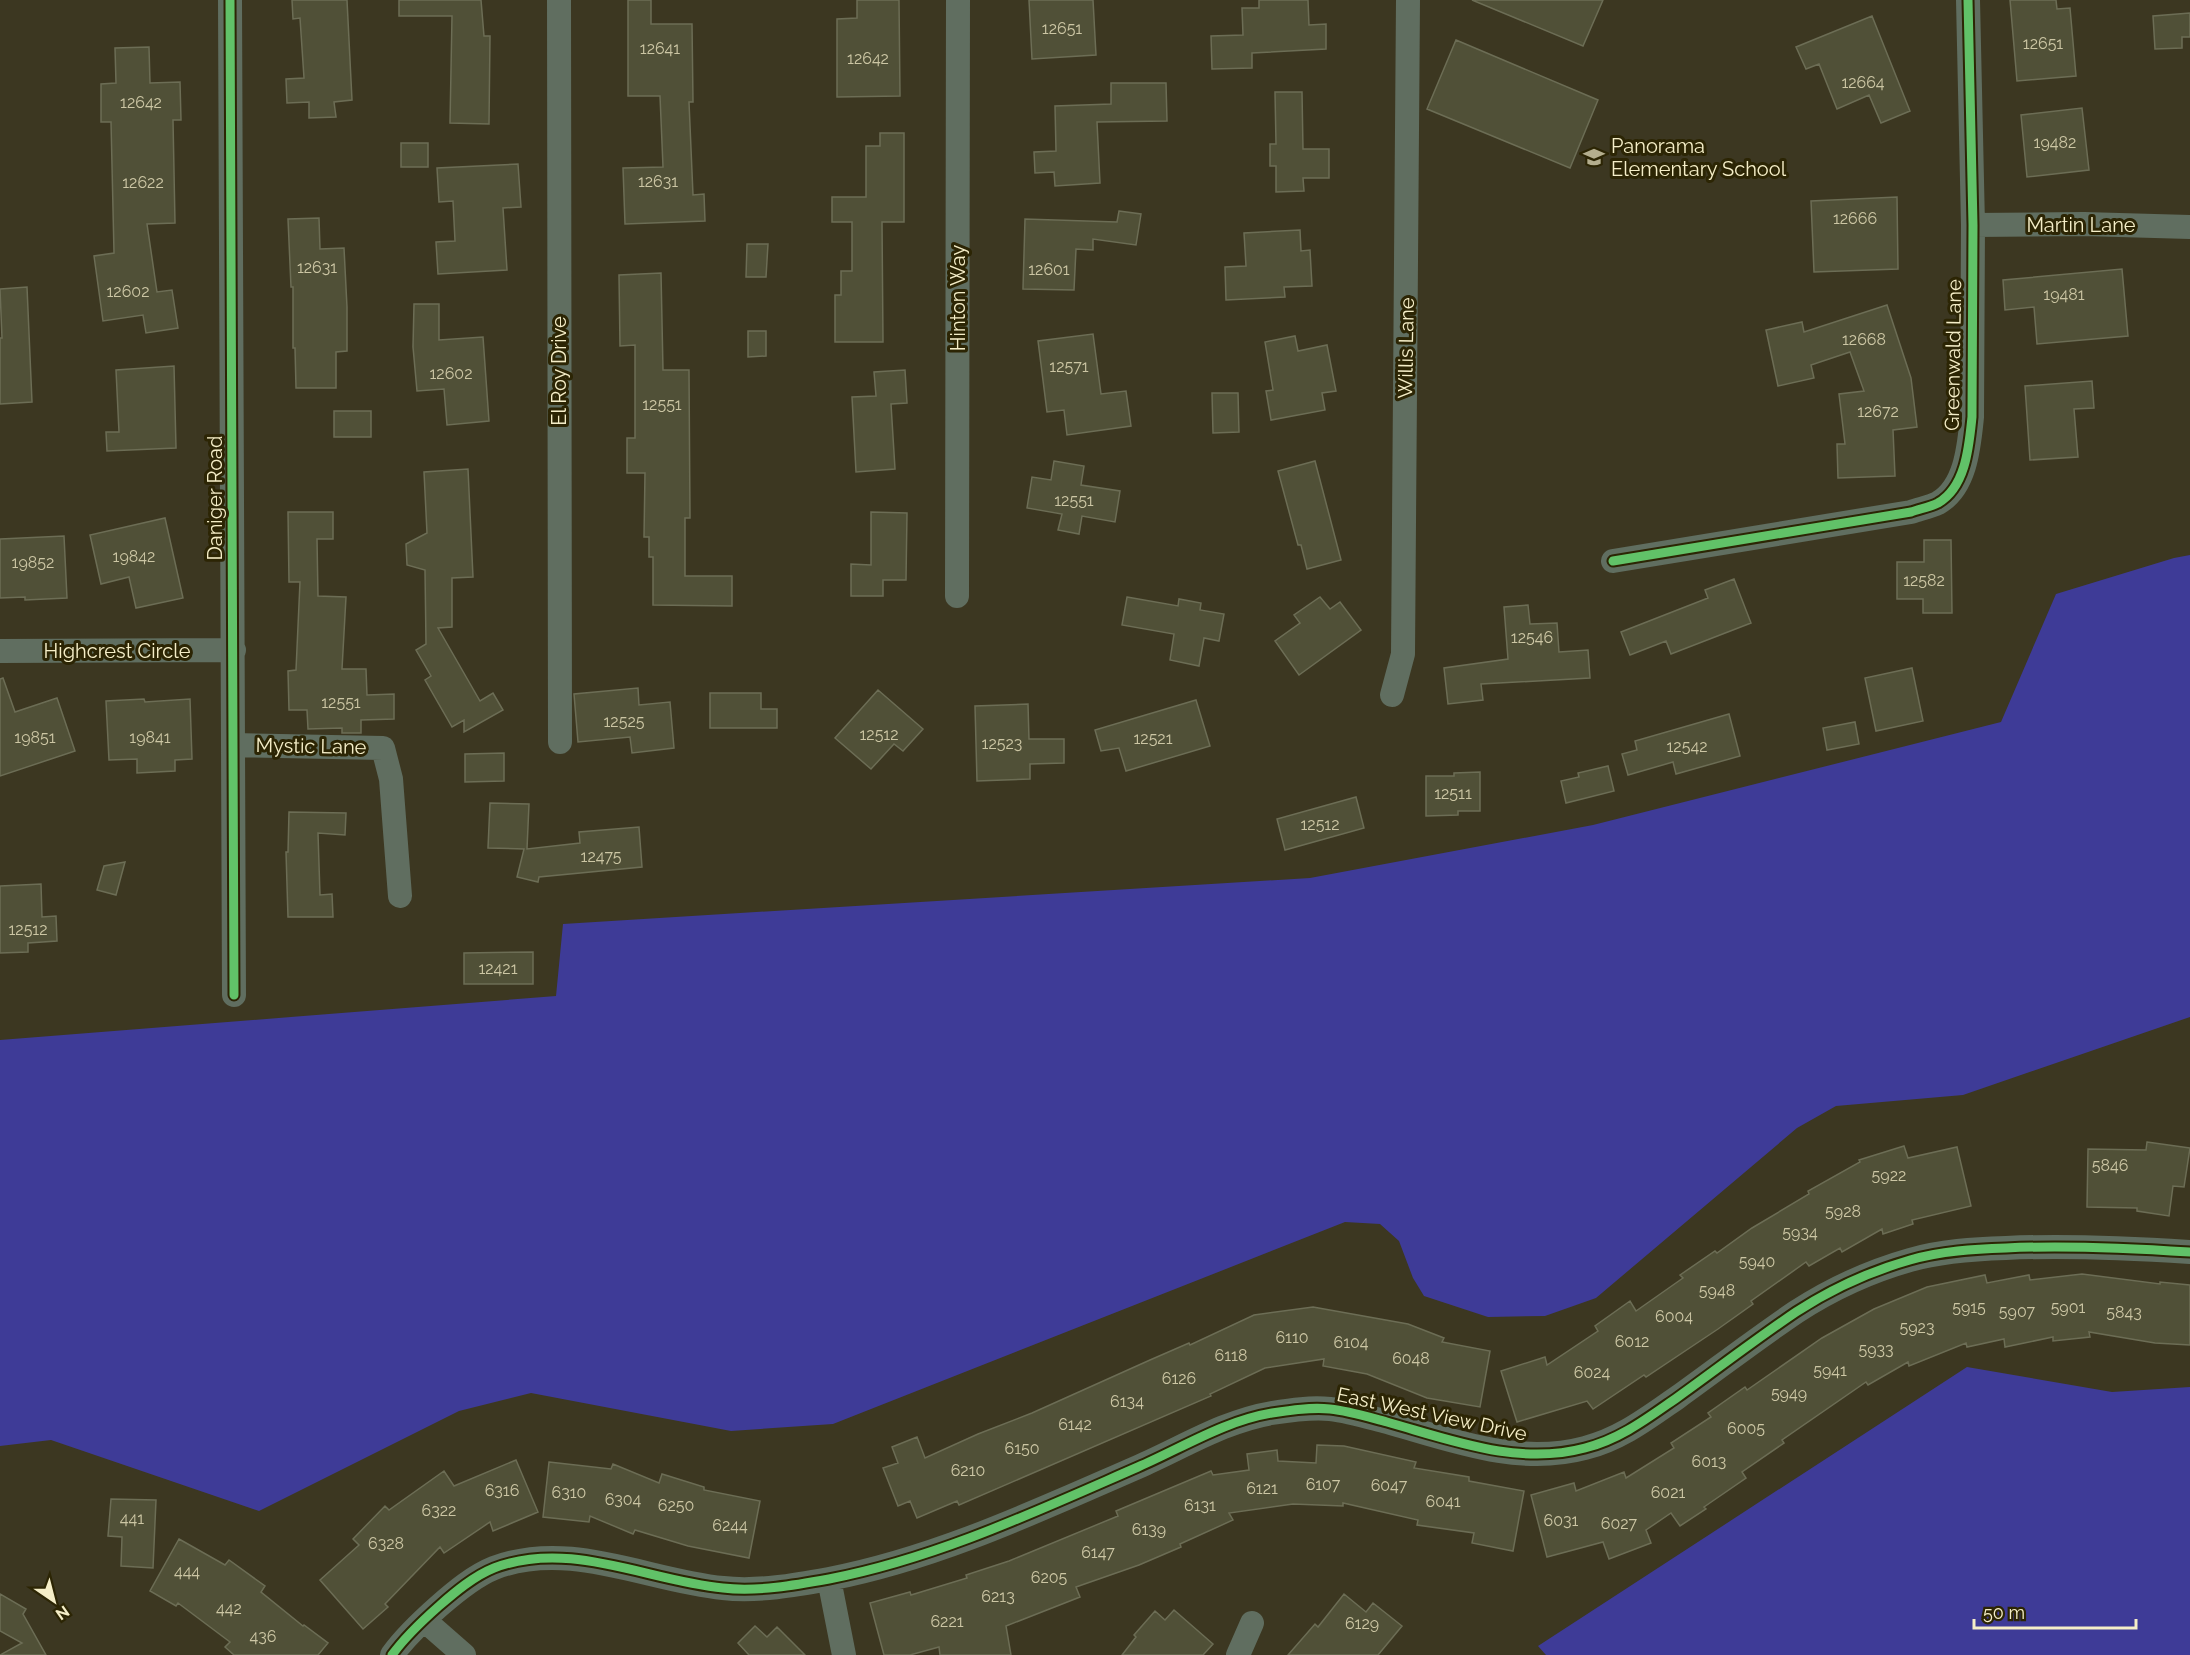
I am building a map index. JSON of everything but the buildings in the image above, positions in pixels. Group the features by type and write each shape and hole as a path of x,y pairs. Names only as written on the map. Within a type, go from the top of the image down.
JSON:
{"street":[{"name":"Daniger Road","path":"230,0 234,995"},
{"name":"El Roy Drive","path":"559,0 560,742"},
{"name":"Hinton Way","path":"957,596 958,0"},
{"name":"Willis Lane","path":"1392,695 1403,654 1408,0"},
{"name":"Greenwald Lane","path":"1613,561 1911,512 1939,502 1957,484 1969,448 1972,417 1973,225 1968,0"},
{"name":"Martin Lane","path":"1973,225 2084,224 2190,227"},
{"name":"Highcrest Circle","path":"0,651 234,650"},
{"name":"Mystic Lane","path":"234,744 383,748 391,779 400,896"},
{"name":"East West View Drive","path":"392,1655 424,1620 468,1582 493,1568 552,1558 586,1561 691,1584 729,1589 772,1587 829,1579 961,1542 1171,1452 1230,1424 1267,1414 1297,1410 1329,1409 1362,1415 1490,1450 1537,1455 1584,1449 1620,1436 1799,1310 1854,1281 1911,1260 1963,1250 2050,1246 2116,1247 2190,1252"},
{"path":"829,1579 844,1655"},
{"path":"424,1620 464,1655"},
{"path":"1238,1655 1252,1623"}],"shaded area":[{"path":"2190,555 2190,1017 1963,1095 1836,1106 1797,1128 1596,1298 1545,1316 1488,1317 1424,1296 1413,1278 1399,1241 1380,1224 1345,1222 833,1424 731,1431 531,1393 459,1411 259,1511 51,1440 0,1446 0,1040 556,996 563,924 1310,878 1593,825 2001,722 2056,594"},
{"path":"1967,1367 2112,1392 2190,1387 2190,1655 1546,1655 1538,1646"}],"cycle path":[{"path":"230,0 234,995"},
{"path":"1613,561 1911,512 1938,503 1955,487 1964,465 1972,417 1973,225 1968,0"},
{"path":"392,1655 420,1623 465,1585 494,1568 523,1560 551,1558 580,1560 609,1564 695,1584 736,1589 776,1587 829,1579 909,1559 986,1532 1237,1422 1272,1413 1301,1409 1337,1410 1485,1448 1535,1454 1560,1453 1598,1444 1634,1427 1796,1312 1851,1282 1895,1264 1946,1253 1994,1248 2075,1247 2190,1252"}],"place":[{"name":"Panorama Elementary School","path":"1594,157"}]}
